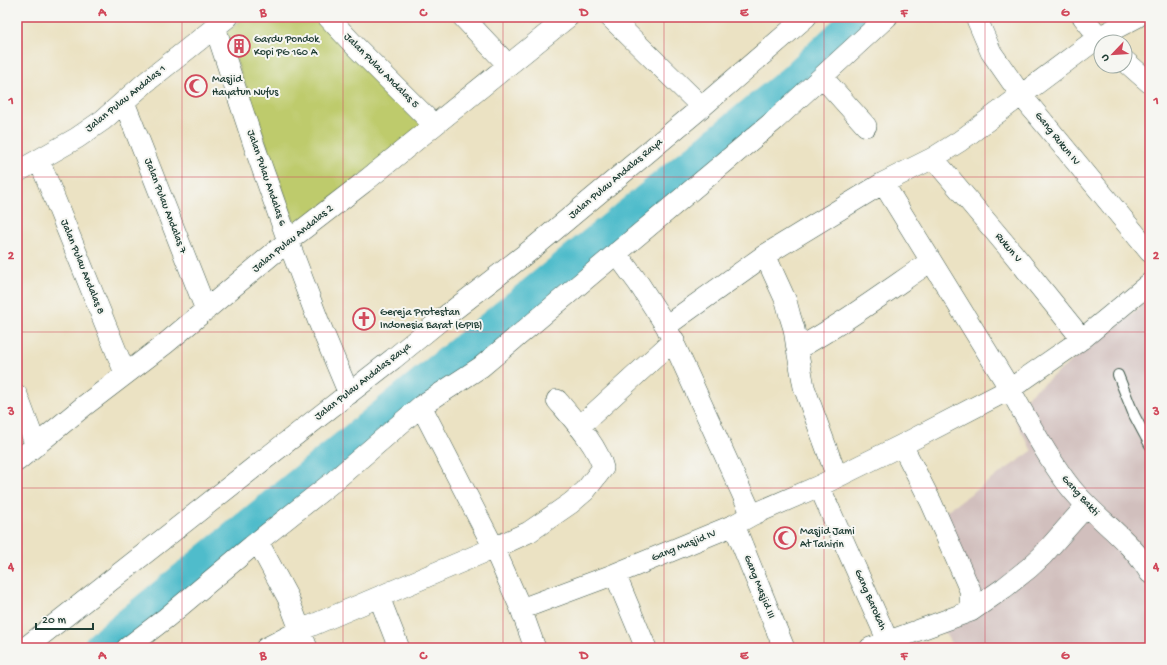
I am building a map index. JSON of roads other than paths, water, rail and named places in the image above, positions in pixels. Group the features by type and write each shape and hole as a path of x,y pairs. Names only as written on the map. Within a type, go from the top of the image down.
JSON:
{"street":[{"name":"Jalan Pulau Andalas 5","path":"328,17 434,125"},
{"path":"463,17 509,66"},
{"name":"Jalan Pulau Andalas 2","path":"17,461 126,373 165,344 288,242 509,66 568,17"},
{"path":"610,17 702,107"},
{"name":"Jalan Pulau Andalas Raya","path":"25,648 532,249 702,107 806,17"},
{"path":"127,648 334,481 421,406 481,367 775,120 887,17"},
{"name":"Gang Rukun IV","path":"976,17 991,52 1021,95 1150,252"},
{"path":"1083,17 1097,34"},
{"path":"1109,34 1137,17"},
{"name":"Jalan Pulau Andalas 1","path":"17,172 78,138 103,120 145,83 222,22"},
{"name":"Jalan Pulau Andalas 6","path":"222,22 254,145 288,242 318,320 349,394"},
{"path":"579,427 670,333 765,254 883,183 933,158 976,130 1021,95 1093,45"},
{"path":"1133,68 1150,83"},
{"path":"822,77 866,126"},
{"name":"Jalan Pulau Andalas 7","path":"124,102 206,310"},
{"name":"Rukun V","path":"933,158 1082,339"},
{"name":"Jalan Pulau Andalas 8","path":"39,160 126,373"},
{"name":"Gang Bakti","path":"883,183 1010,389 1025,418 1063,480 1086,506 1129,545 1150,573"},
{"path":"616,253 639,284 670,333 752,515"},
{"name":"Gang Barokah","path":"765,254 786,301 794,329 804,387 828,481 883,646"},
{"path":"797,349 839,324 931,262"},
{"name":"Gang Masjid IV","path":"520,608 615,574 734,525 752,515 828,481 902,445 1010,389 1082,339 1150,283"},
{"path":"17,395 36,446"},
{"path":"266,648 304,639 379,597 529,532 571,503 585,491 603,468 601,460 579,427 557,400"},
{"path":"421,406 494,548 520,608 535,648"},
{"path":"902,445 931,502 970,590 971,611"},
{"path":"883,646 971,611 1029,568 1042,556 1086,506"},
{"name":"Gang Masjid III","path":"734,525 784,648"},
{"path":"258,542 288,598 304,639"},
{"path":"615,574 646,648"},
{"path":"379,597 399,648"}],"lane":[{"path":"1118,375 1134,416 1150,445"}],"waterway":[{"path":"100,648 791,83 861,17"}],"place":[{"name":"Gardu Pondok Kopi PG 160 A","path":"239,46"},
{"name":"Masjid Hayatun Nufus","path":"196,86"},
{"name":"Gereja Protestan Indonesia Barat (GPIB)","path":"364,319"},
{"name":"Masjid Jami At Tahirin","path":"785,538"}]}
